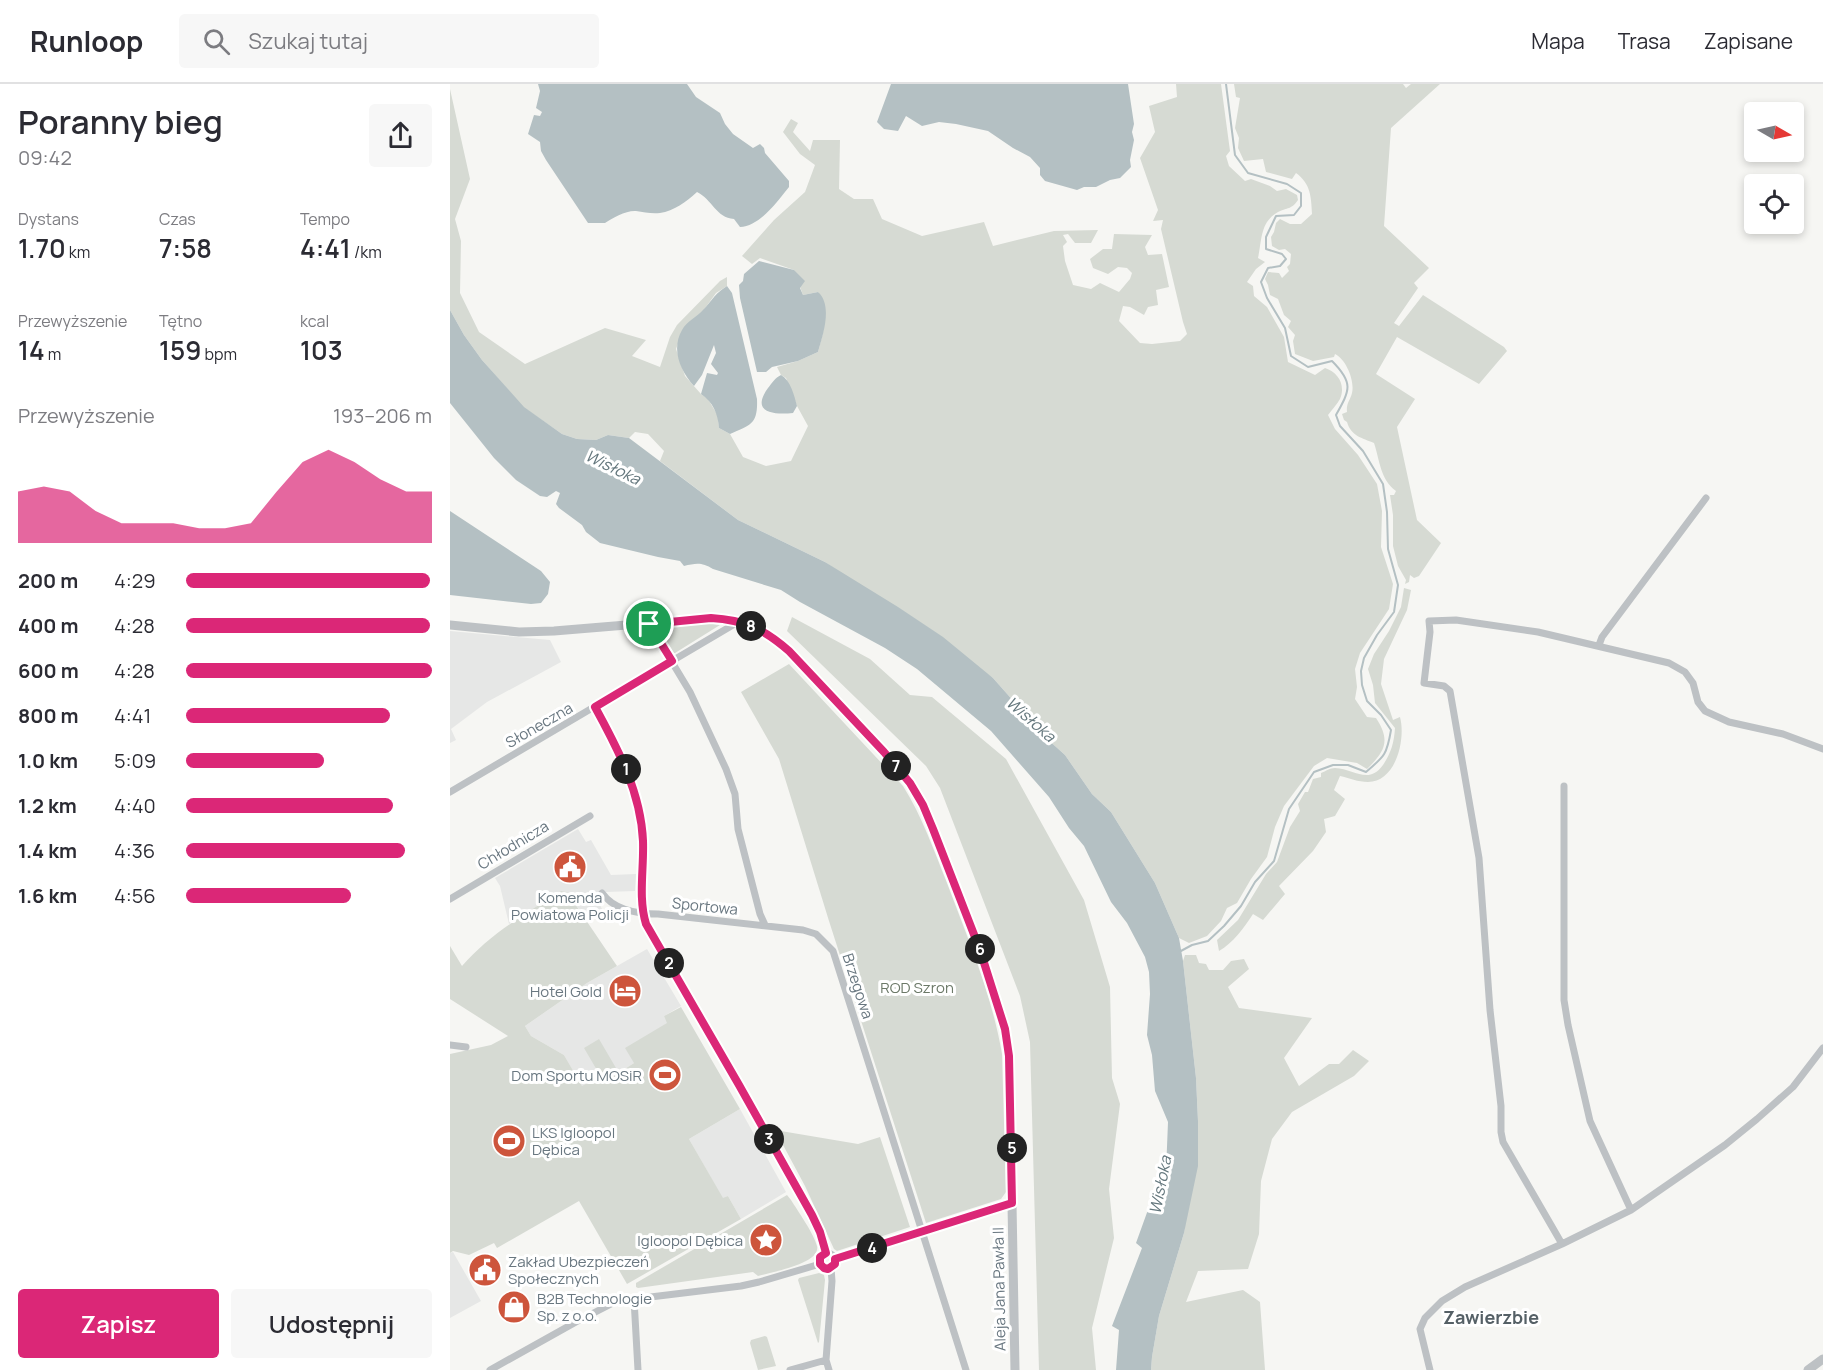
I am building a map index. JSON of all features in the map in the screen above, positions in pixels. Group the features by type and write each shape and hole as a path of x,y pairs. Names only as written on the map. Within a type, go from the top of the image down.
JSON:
{"street":[{"path":"1599,645 1602,637 1706,498"},
{"name":"Aleja Jana Pawła II","path":"450,625 519,632 711,618 749,624 772,636 789,651 910,783 923,805 980,950 1005,1029 1009,1065 1015,1370"},
{"path":"1562,1244 1503,1142 1502,1106 1490,1010 1479,858 1450,691 1444,686 1424,683 1430,632 1429,621 1456,620 1538,632 1669,663 1685,672 1693,683 1698,702 1705,711 1729,722 1784,734 1823,749"},
{"name":"Słoneczna","path":"450,792 738,622"},
{"path":"649,624 690,692 726,769 735,794 738,828 760,914 765,925"},
{"path":"595,707 621,756 636,798 643,840 643,914 646,924 812,1215 826,1253"},
{"path":"1564,786 1566,886 1564,999 1568,1025 1590,1121 1631,1210"},
{"name":"Chłodnicza","path":"450,899 590,816"},
{"name":"Sportowa","path":"602,893 606,899 618,907 643,914 765,925"},
{"name":"Brzegowa","path":"765,925 816,934 833,951 966,1370"},
{"path":"450,1045 466,1047"},
{"path":"1430,1370 1420,1329 1432,1309 1465,1287 1562,1244 1631,1210 1725,1145 1758,1119 1793,1087 1823,1048"},
{"path":"835,1259 1012,1203"},
{"path":"829,1370 826,1360 831,1268 835,1264 835,1259 831,1253 826,1253 820,1257 820,1264 824,1268 831,1268"},
{"path":"490,1370 613,1303 741,1286 820,1264"},
{"path":"634,1299 639,1370"},
{"path":"1808,1370 1823,1359"},
{"path":"790,1370 826,1360"}],"shaded area":[{"path":"450,631 550,640 561,662 487,702 451,729 456,740 450,743"},
{"path":"578,829 586,842 591,840 611,875 636,874 635,891 606,892 596,897 602,909 601,912 587,921 567,892 561,891 509,924 500,886 495,878"},
{"path":"647,949 681,1006 664,1016 668,1023 634,1063 603,1083 582,1087 564,1055 531,1036 525,1026 587,983"},
{"path":"740,1109 786,1192 741,1219 728,1196 723,1199 689,1139"},
{"path":"453,1252 481,1301 450,1318 450,1253"}],"green space":[{"path":"1176,84 1221,84 1230,151 1226,156 1229,166 1245,181 1251,179 1277,191 1286,189 1297,195 1298,200 1293,205 1272,216 1265,226 1258,258 1265,262 1256,269 1247,282 1253,286 1254,296 1267,307 1284,337 1288,362 1315,375 1325,368 1340,380 1342,394 1328,415 1335,429 1358,455 1377,484 1382,511 1381,547 1393,584 1389,609 1360,653 1355,669 1357,687 1355,699 1367,717 1376,718 1381,726 1384,739 1382,751 1367,769 1357,763 1327,758 1314,766 1284,806 1275,827 1267,857 1237,903 1227,908 1221,921 1207,936 1189,943 1179,938 1155,883 1111,812 1092,794 1065,755 1045,737 993,678 825,562 738,520 660,461 664,451 648,434 635,432 629,438 608,435 596,440 577,439 562,434 523,407 482,360 450,310 450,89 470,179 455,219 461,241 460,293 479,332 525,364 605,328 646,340 632,356 660,367 670,337 677,325 720,281 727,277 727,286 716,293 703,311 683,329 676,349 685,376 708,399 718,416 719,428 730,434 743,457 766,466 791,461 808,426 786,378 781,375 777,367 818,352 823,333 825,306 818,292 803,295 794,270 760,258 752,264 742,256 774,220 805,192 815,165 800,154 783,132 791,119 798,123 793,132 810,151 813,140 840,140 839,189 854,199 873,199 882,219 922,236 984,222 993,246 1054,231 1098,230 1091,243 1075,243 1068,234 1063,235 1067,242 1063,246 1065,261 1073,285 1091,289 1100,283 1119,292 1132,273 1127,268 1118,267 1108,274 1093,268 1090,259 1103,249 1112,249 1114,234 1152,235 1145,247 1148,255 1162,254 1169,287 1156,290 1158,305 1148,307 1144,315 1130,307 1123,306 1119,321 1140,343 1180,341 1187,334 1161,229 1163,220 1153,221 1158,210 1140,158 1155,132 1149,106 1177,97"},
{"path":"1234,84 1403,84 1406,88 1411,84 1440,84 1391,128 1384,226 1429,268 1414,283 1418,288 1394,323 1399,326 1423,295 1507,351 1479,384 1397,337 1376,374 1415,399 1397,427 1417,520 1441,543 1419,576 1414,578 1410,575 1409,582 1405,584 1406,580 1398,566 1393,546 1393,515 1390,495 1394,495 1396,491 1387,481 1381,469 1374,443 1354,433 1342,414 1347,412 1353,388 1349,371 1335,354 1334,357 1313,361 1295,354 1293,341 1295,335 1288,327 1291,321 1284,315 1278,299 1270,295 1265,279 1268,272 1279,273 1282,278 1289,271 1287,267 1290,264 1291,254 1285,249 1279,250 1272,246 1271,237 1280,219 1290,224 1301,224 1312,214 1309,191 1305,182 1296,173 1292,179 1266,172 1263,159 1244,161 1238,148 1239,138 1235,128 1240,98 1236,97"},
{"path":"1404,588 1411,590 1407,610 1384,659 1381,684 1393,720 1400,717 1401,736 1397,758 1386,775 1378,780 1357,781 1340,776 1334,790 1345,799 1335,816 1324,819 1326,832 1313,851 1279,886 1285,894 1263,920 1253,914 1238,935 1219,951 1217,940 1238,920 1266,874 1277,862 1290,827 1300,811 1298,804 1305,792 1308,792 1313,779 1321,777 1321,773 1333,768 1372,774 1378,771 1388,756 1395,728 1375,703 1368,669 1401,607"},
{"path":"792,617 870,659 910,695 932,697 1006,759 1084,900 1110,987 1112,1078 1120,1104 1109,1189 1114,1238 1092,1328 1096,1370 1039,1370 1030,1042 1020,996 940,788 926,766 787,631"},
{"path":"706,623 720,625 675,653 671,653 657,629 659,627"},
{"name":"ROD Szron","path":"789,664 903,786 910,797 922,821 971,946 998,1032 1002,1054 1006,1192 1001,1199 926,1223 779,759 741,692"},
{"path":"561,891 567,892 617,966 587,983 525,1026 531,1036 564,1055 582,1086 599,1077 603,1083 634,1063 625,1048 667,1023 664,1016 681,1007 740,1109 689,1139 723,1198 728,1196 741,1219 627,1284 579,1201 497,1248 494,1243 469,1255 453,1251 450,1253 450,1054 491,1045 508,1036 450,999 450,946 462,966 496,934"},
{"path":"1185,955 1196,955 1199,963 1206,964 1209,970 1223,970 1231,961 1244,959 1249,969 1228,987 1239,1008 1312,1018 1284,1058 1299,1086 1329,1064 1339,1064 1353,1050 1369,1061 1354,1076 1292,1112 1272,1139 1261,1181 1259,1234 1248,1269 1198,1271 1186,1302 1243,1290 1260,1302 1265,1370 1151,1370 1159,1316 1184,1233 1198,1121 1196,1078 1183,961"},
{"path":"599,1039 616,1068 601,1077 584,1048"},
{"path":"775,1130 858,1144 880,1137 910,1227 837,1251 834,1249 805,1186"},
{"path":"787,1195 806,1223 817,1246 811,1258 794,1266 758,1276 753,1272 636,1287 636,1283"},
{"path":"819,1273 824,1275 825,1280 818,1343 798,1280"},
{"path":"765,1336 776,1366 758,1370 750,1343 751,1340"}],"water":[{"path":"538,84 687,84 696,97 720,113 733,134 753,148 760,144 764,148 765,153 789,181 789,187 761,218 747,226 740,227 734,219 718,212 707,199 697,192 680,206 665,212 632,211 605,223 588,223 546,160 541,151 540,142 528,134 534,115 540,116 542,112 536,108 540,91"},
{"path":"891,84 1128,84 1134,124 1131,167 1120,178 1096,187 1084,187 1077,190 1045,181 1040,175 1040,168 1030,157 988,131 939,122 922,126 906,116 898,131 884,129 877,122"},
{"path":"759,261 794,270 805,281 800,288 803,295 818,292 823,298 826,312 818,352 798,361 772,367 766,372 757,372 739,285 743,281 744,274"},
{"path":"727,286 732,293 757,399 756,414 752,422 730,434 719,428 714,409 701,394 707,373 717,375 718,373 711,364 716,353 714,345 702,375 694,386 681,367 677,352 679,337 684,327"},
{"name":"Wisłoka","path":"450,310 482,360 524,407 562,434 577,439 596,440 608,435 629,438 738,520 825,562 943,637 993,678 1045,737 1065,755 1092,794 1111,812 1155,883 1179,938 1196,1078 1198,1166 1184,1233 1159,1316 1151,1370 1116,1370 1119,1330 1112,1326 1142,1248 1136,1243 1149,1207 1165,1196 1168,1122 1155,1091 1152,1055 1147,1035 1149,972 1145,957 1127,923 1111,902 1084,846 1049,797 991,731 917,669 885,648 781,590 702,564 684,566 680,561 600,543 586,532 582,525 559,508 556,504 560,493 556,491 547,497 540,496 516,480 494,458 450,403"},
{"path":"781,375 790,385 793,393 797,406 793,413 772,413 763,407 763,396 772,382"},
{"path":"450,511 541,571 550,582 548,594 541,603 531,604 450,595"}],"waterway":[{"path":"1179,952 1192,945 1208,941 1241,906 1255,882 1274,861 1289,809 1314,772 1333,765 1348,765 1366,772 1384,754 1391,730 1381,715 1367,701 1361,671 1364,658 1394,612 1398,585 1388,549 1387,512 1383,484 1363,451 1340,426 1336,415 1347,393 1347,381 1344,375 1332,361 1308,367 1291,356 1285,328 1267,298 1261,282 1268,268 1280,266 1286,259 1282,254 1266,249 1266,237 1276,216 1294,215 1301,206 1301,193 1287,184 1248,173 1235,155 1226,84"}],"place":[{"name":"Komenda Powiatowa Policji","path":"570,867"},
{"name":"Hotel Gold","path":"625,991"},
{"name":"Dom Sportu MOSiR","path":"665,1075"},
{"name":"LKS Igloopol Dębica","path":"509,1141"},
{"name":"Igloopol Dębica","path":"766,1240"},
{"name":"Zakład Ubezpieczeń Społecznych","path":"485,1270"},
{"name":"B2B Technologie Sp. z o.o.","path":"514,1307"}],"district":[{"name":"Zawierzbie","path":"1491,1317"}],"route":[{"path":"711,618 723,619 749,624 772,636 789,651 884,752 910,783 923,805 949,868 980,950 1005,1029 1009,1056 1012,1203 835,1259 835,1264 828,1269 820,1264 820,1257 826,1253 812,1215 646,924 643,914 643,840 636,798 621,756 595,707 672,661 649,624 711,618"}]}
